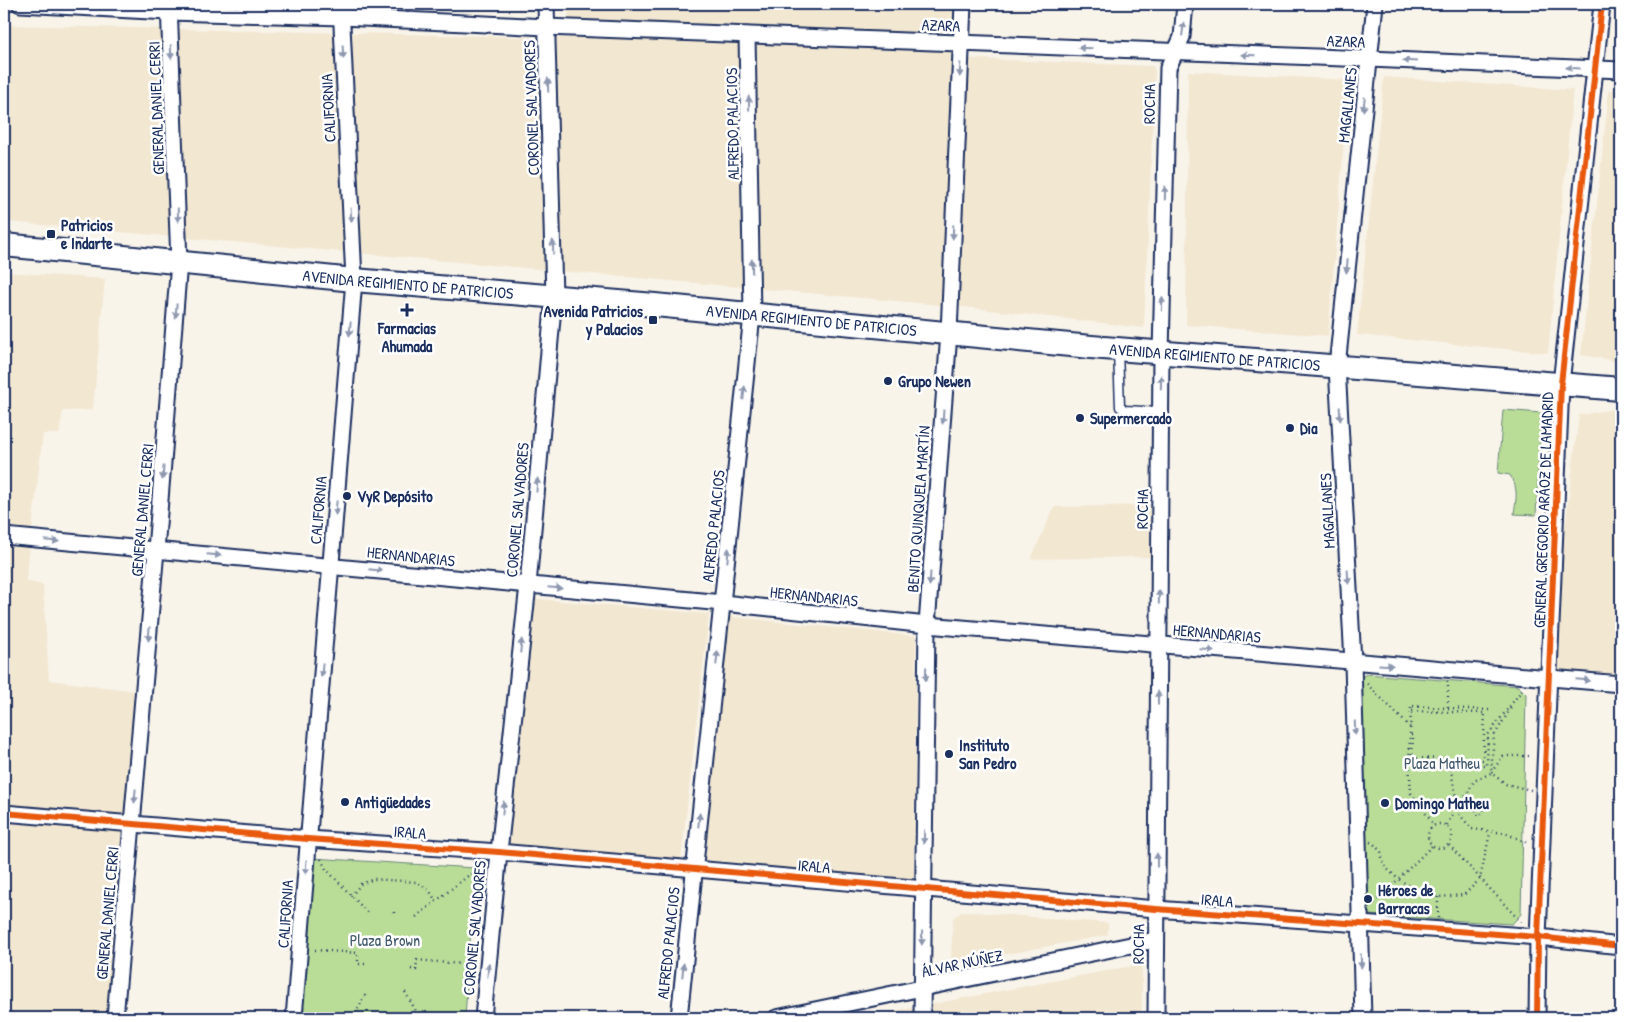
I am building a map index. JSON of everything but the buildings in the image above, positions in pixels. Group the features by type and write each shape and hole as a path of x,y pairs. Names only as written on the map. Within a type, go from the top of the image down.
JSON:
{"main road":[{"name":"AVENIDA REGIMIENTO DE PATRICIOS","path":"4,245 354,280 554,296 1161,353 1621,390"}],"street":[{"name":"AZARA","path":"20,4 341,10 546,27 1621,70"},
{"name":"CORONEL SALVADORES","path":"483,1018 528,585 554,296 546,4"},
{"name":"BENITO QUINQUELA MARTÍN","path":"922,1018 927,625 949,333 963,4"},
{"name":"ROCHA","path":"1156,1018 1161,353 1168,68 1182,37 1186,4"},
{"name":"MAGALLANES","path":"1362,1018 1353,662 1337,366 1375,4"},
{"name":"GENERAL GREGORIO ARÁOZ DE LAMADRID","path":"1538,1018 1538,937 1561,384 1602,4"},
{"name":"GENERAL DANIEL CERRI","path":"115,1018 180,262 169,8"},
{"name":"CALIFORNIA","path":"294,1018 354,280 341,10"},
{"name":"ALFREDO PALACIOS","path":"679,1018 693,868 723,603 752,315 747,35"},
{"name":"HERNANDARIAS","path":"4,536 723,603 927,625 1621,684"},
{"name":"IRALA","path":"4,813 132,825 693,868 1156,909 1538,937 1621,946"},
{"name":"ÁLVAR NÚÑEZ","path":"776,1018 1156,940"}],"lane":[{"path":"1118,349 1120,407 1125,410 1161,412"}],"path":[{"path":"1353,662 1361,678 1410,727"},
{"path":"1448,670 1448,708"},
{"path":"1409,763 1487,766 1488,735 1522,690 1550,678"},
{"path":"1491,773 1494,736 1522,690"},
{"path":"1434,825 1411,793 1409,763 1411,706 1489,710"},
{"path":"1411,735 1414,736 1412,758 1483,760 1485,713 1412,711"},
{"path":"1463,801 1474,781 1491,773 1503,756 1546,757"},
{"path":"1449,759 1456,798"},
{"path":"1491,773 1506,784 1544,792"},
{"path":"1465,806 1476,805 1484,805 1483,813 1479,816 1476,813 1476,805"},
{"path":"1446,826 1453,814"},
{"path":"1459,814 1472,829 1490,833 1505,833 1542,850"},
{"path":"1442,824 1446,826 1449,828 1452,836 1448,845 1440,849 1432,846 1427,836 1430,828 1434,825 1442,824"},
{"path":"1358,842 1373,842 1381,852 1384,866 1398,879 1413,888 1438,896 1464,894 1480,879 1490,833"},
{"path":"308,839 326,868 368,913"},
{"path":"1448,845 1517,918 1538,937"},
{"path":"1360,925 1365,912 1432,846"},
{"path":"416,917 499,852"},
{"path":"351,896 361,884 374,879 417,882 429,890 436,901"},
{"path":"1437,930 1438,896"},
{"path":"315,950 358,953 358,964 365,964"},
{"path":"411,970 416,970 417,960 460,964"},
{"path":"353,1018 367,992"},
{"path":"405,992 420,1018"},
{"path":"415,1008 420,1006"}],"shaded area":[{"path":"568,4 957,4 956,58 1153,66 1155,71 1144,328 963,307 7,222 6,25 569,38"},
{"path":"1188,71 1349,80 1328,336 1186,325"},
{"path":"1384,77 1573,90 1548,353 1357,335"},
{"path":"1609,90 1621,90 1621,362 1581,355"},
{"path":"4,272 105,279 93,410 63,411 59,434 43,434 26,581 43,585 49,680 136,691 110,1018 4,1018"},
{"path":"1621,408 1621,677 1548,669 1579,415"},
{"path":"1150,505 1150,557 1031,559 1054,507"},
{"path":"527,598 709,614 681,860 503,844"},
{"path":"723,616 916,636 914,881 699,860"},
{"path":"963,911 1108,923 1108,935 959,963 951,959 953,918"},
{"path":"1142,964 1142,1018 859,1018"}],"green space":[{"path":"1503,410 1541,413 1536,515 1514,514 1515,485 1510,475 1498,473"},
{"name":"Plaza Matheu","path":"1366,674 1518,686 1526,694 1521,914 1512,924 1368,915 1357,681"},
{"name":"Plaza Brown","path":"312,858 475,868 465,1018 302,1018"}],"cycle path":[{"path":"1537,1018 1538,937 1561,384 1602,4"},
{"path":"4,813 308,839 499,852 1156,909 1538,937 1621,946"}],"place":[{"name":"Patricios e Indarte","path":"51,234"},
{"name":"Farmacias Ahumada","path":"407,310"},
{"name":"Avenida Patricios y Palacios","path":"653,320"},
{"name":"Grupo Newen","path":"888,381"},
{"name":"Supermercado","path":"1080,418"},
{"name":"Dia","path":"1290,428"},
{"name":"VyR Depósito","path":"347,496"},
{"name":"Instituto San Pedro","path":"949,754"},
{"name":"Antigüedades","path":"345,802"},
{"name":"Domingo Matheu","path":"1385,803"},
{"name":"Héroes de Barracas","path":"1368,899"}]}
